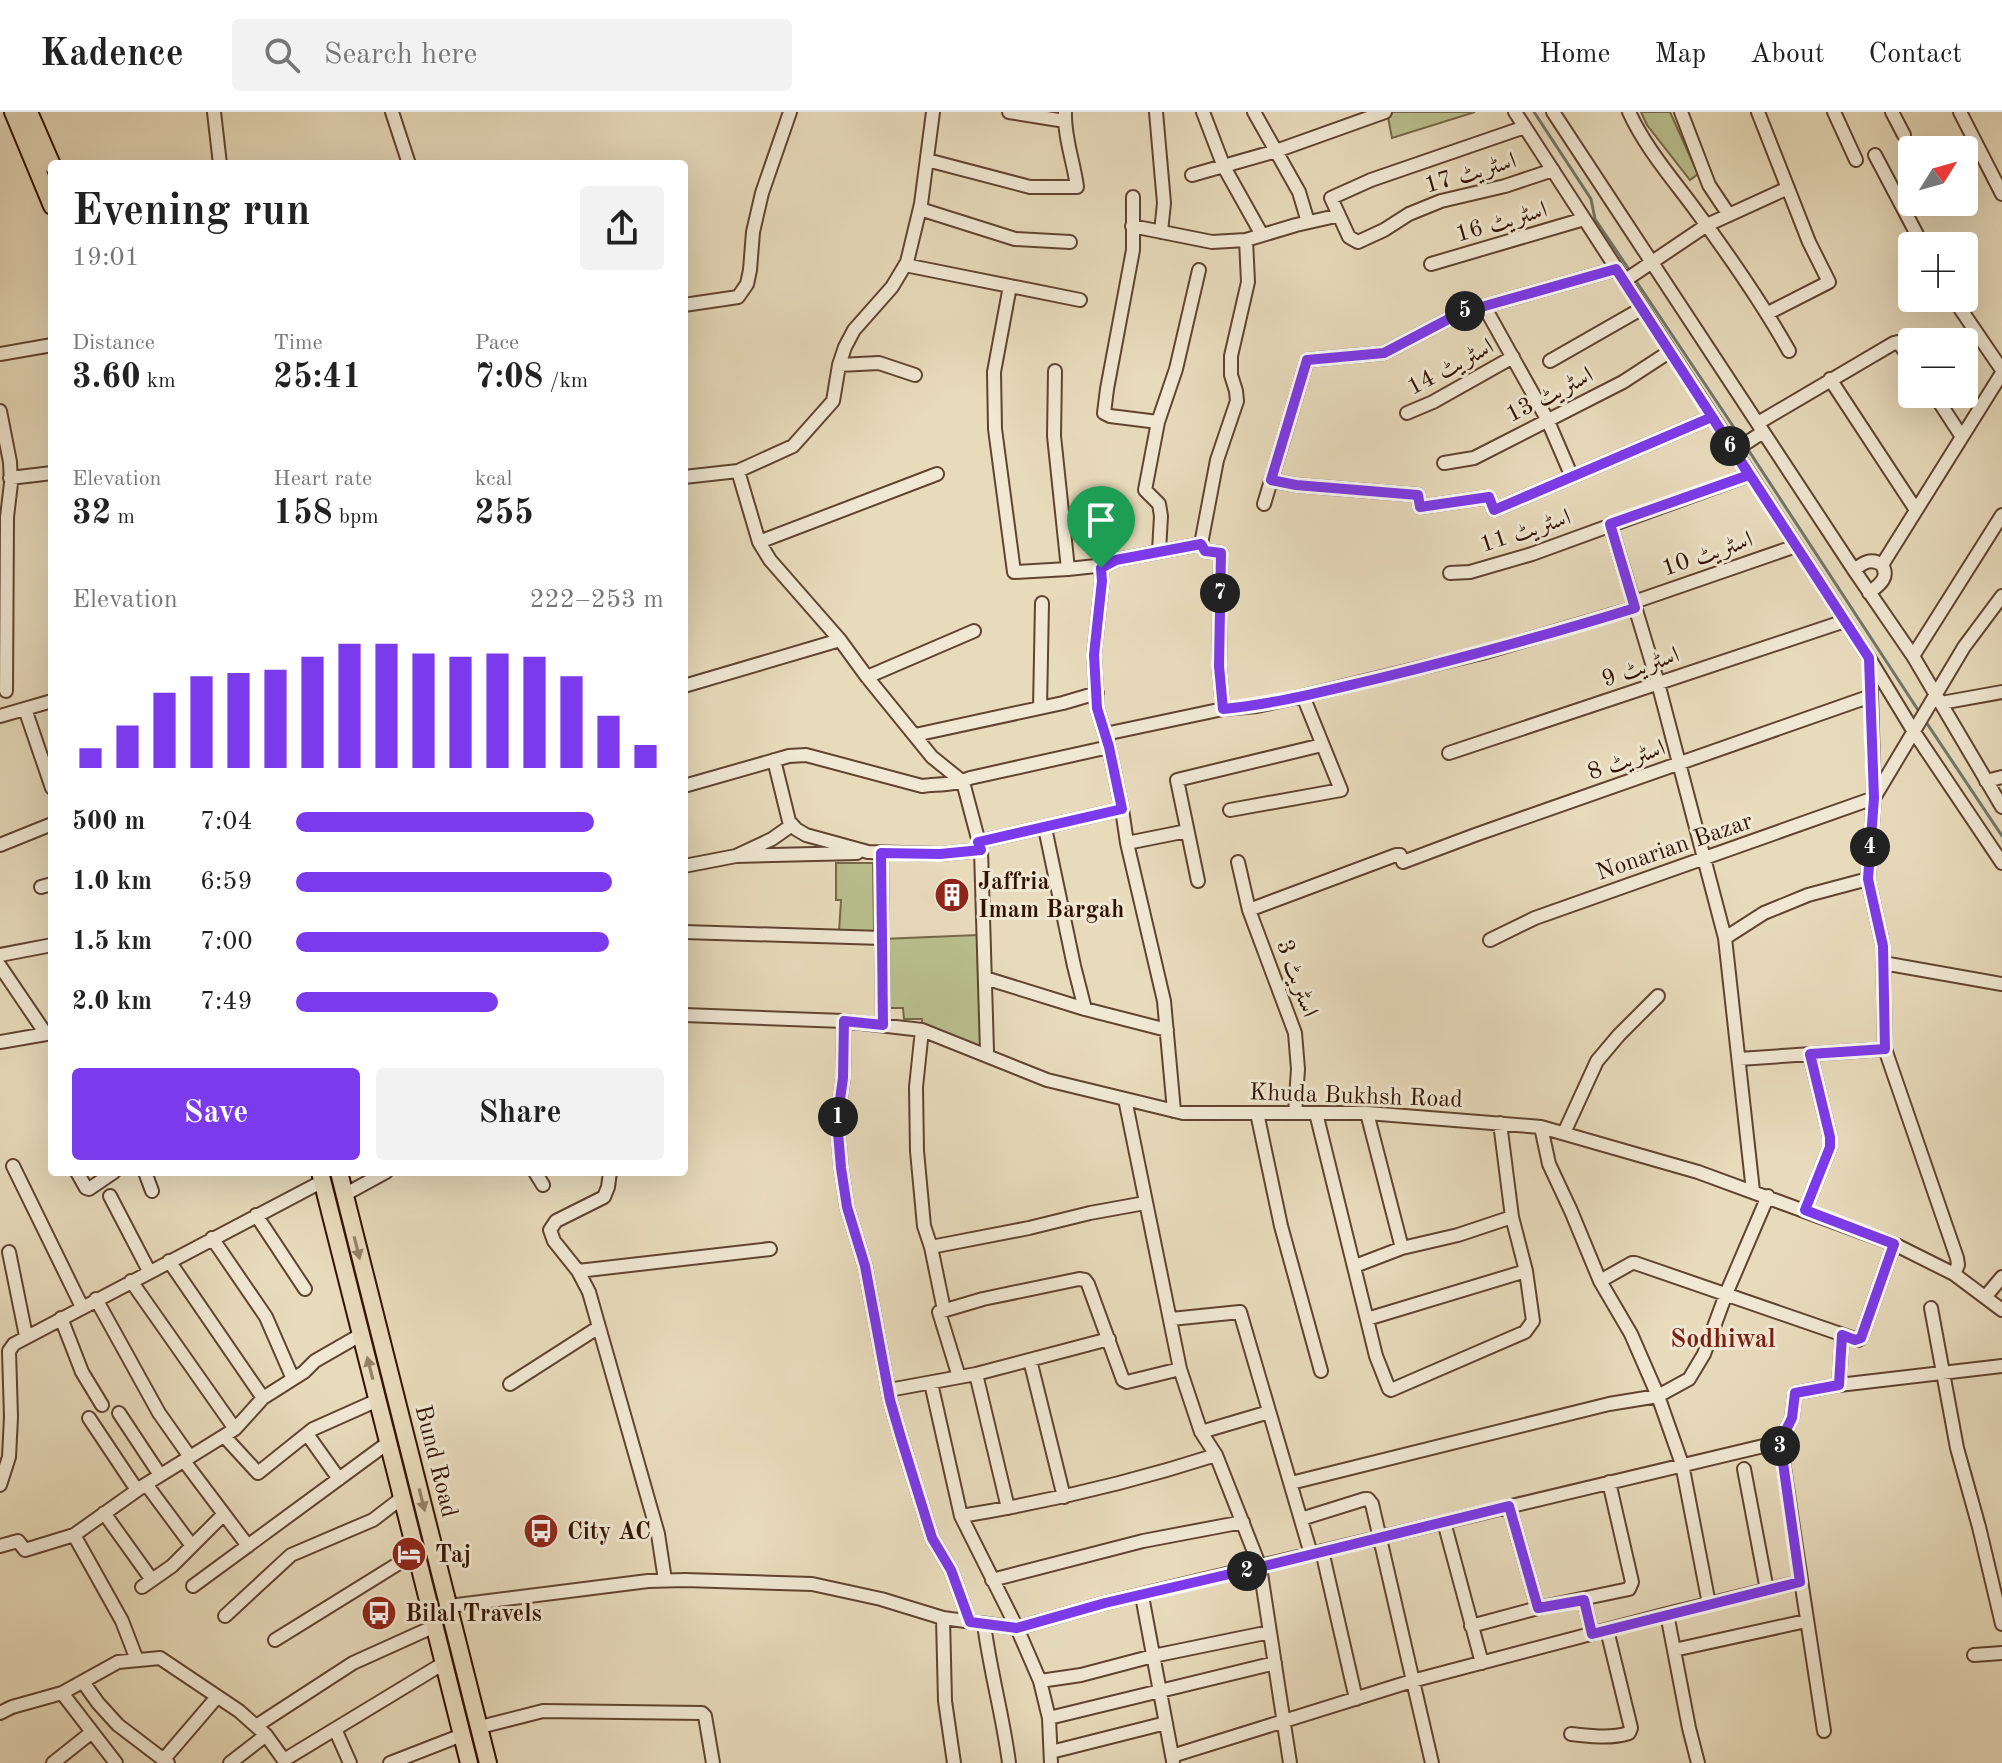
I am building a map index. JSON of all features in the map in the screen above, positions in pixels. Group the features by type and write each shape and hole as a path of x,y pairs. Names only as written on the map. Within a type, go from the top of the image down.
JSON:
{"main road":[{"path":"13,112 48,196"},
{"path":"29,112 50,160"},
{"name":"Bund Road","path":"322,1176 469,1763"},
{"name":"Bund Road","path":"340,1176 488,1763"}],"street":[{"path":"214,112 220,160"},
{"path":"392,112 408,160"},
{"path":"688,304 738,297 747,284 753,232 762,193 790,112"},
{"path":"688,477 738,471 793,446 833,401 839,365 854,330 892,287 905,265 920,209 933,112"},
{"path":"927,160 1030,187 1077,187 1065,117 1009,112"},
{"path":"1156,112 1164,203 1161,232"},
{"path":"1203,112 1224,167 1262,235"},
{"path":"1192,175 1276,151 1385,112"},
{"path":"1515,112 2002,863"},
{"path":"1553,112 1759,431 1913,656 1936,700 2002,807"},
{"path":"1629,112 1639,132 1768,313 1789,351"},
{"path":"1681,112 1709,185 1729,215"},
{"path":"1758,112 1809,242 1829,282 1768,313"},
{"path":"1834,112 1856,160"},
{"path":"1892,112 1904,135"},
{"path":"1960,112 2002,194"},
{"path":"1257,113 1299,192 1308,222"},
{"path":"1339,218 1331,198 1371,180 1525,127"},
{"path":"1875,155 1916,232"},
{"name":"اسٹریٹ 17","path":"1339,218 1349,237 1358,242 1409,214 1441,201 1505,186 1553,170"},
{"path":"1264,504 1307,360 1384,353 1460,313 1623,276 1649,264 1707,225 1788,188"},
{"path":"1133,197 1133,250 1104,413 1158,422"},
{"path":"920,209 1015,239 1070,242"},
{"path":"1132,226 1212,242 1246,240 1308,222 1339,218"},
{"name":"اسٹریٹ 16","path":"1431,264 1584,219"},
{"path":"1223,709 1219,666 1221,553 1205,551 1201,544 1217,460 1237,401 1231,375 1231,356 1248,282 1246,240"},
{"path":"905,265 1080,300"},
{"path":"1159,551 1159,504 1145,490 1158,422 1176,369 1199,270"},
{"path":"1010,286 994,372 995,429 1014,572 1101,568 1116,560 1201,544"},
{"path":"1484,306 1547,419 1572,477"},
{"path":"1550,361 1641,309"},
{"path":"1882,565 2002,372 1962,312"},
{"path":"1736,450 1830,379 1898,342"},
{"path":"0,354 48,346"},
{"name":"اسٹریٹ 13","path":"1444,463 1474,458 1623,382 1669,352"},
{"name":"اسٹریٹ 14","path":"1407,413 1433,402 1513,357"},
{"path":"839,365 879,363 915,375"},
{"path":"1055,371 1054,436 1068,569"},
{"path":"1830,379 1916,510"},
{"path":"1943,408 1962,437"},
{"path":"0,411 10,462 6,691"},
{"path":"1271,480 1296,485 1418,495 1420,507 1489,497 1494,510 1712,417"},
{"path":"738,471 759,542 770,560 840,640 932,757 963,782 979,846 987,1051"},
{"path":"10,478 48,473"},
{"path":"759,542 937,474"},
{"name":"اسٹریٹ 11","path":"1450,573 1470,572 1532,554 1749,475"},
{"path":"1913,656 2002,515"},
{"path":"1610,524 1658,683 1725,938 1753,1191"},
{"name":"اسٹریٹ 10","path":"1105,734 1223,709 1257,706 1482,653 1634,605 1796,546"},
{"path":"1854,570 1868,561 1882,565 1884,580 1869,593"},
{"path":"1101,568 1094,655 1097,708 1109,747 1127,843 1164,1001 1174,1111"},
{"path":"1874,798 1936,700 1964,647 2002,596"},
{"path":"1040,708 1042,603"},
{"name":"اسٹریٹ 9","path":"1449,753 1845,621"},
{"path":"867,677 974,631"},
{"path":"688,685 840,640"},
{"path":"1869,658 1874,798 1868,879 1883,946 1885,1049 1957,1258 1954,1274"},
{"path":"1936,700 1997,693 2002,681"},
{"path":"915,735 1097,693"},
{"path":"1230,810 1341,790 1303,696"},
{"name":"اسٹریٹ 8","path":"1249,910 1396,855 1400,855 1403,862 1871,696"},
{"path":"0,716 48,702"},
{"path":"25,709 48,776"},
{"path":"1198,881 1177,780 1322,745"},
{"path":"688,785 789,756 806,755 922,786 963,782 1109,747"},
{"path":"774,760 792,825 813,838 874,853"},
{"path":"1986,781 2002,777"},
{"name":"Nonarian Bazar","path":"1490,940 1535,918 1874,798"},
{"path":"688,865 736,856 940,854 1122,809"},
{"path":"736,856 772,839 792,825"},
{"path":"0,829 2,844 48,826"},
{"path":"1045,828 1085,1009"},
{"path":"1127,843 1187,831"},
{"path":"874,853 882,938 883,1025"},
{"name":"اسٹریٹ 3","path":"1238,862 1249,910 1295,1033 1298,1069 1295,1113"},
{"path":"1725,938 1764,913 1793,901 1868,879"},
{"path":"688,932 882,938"},
{"path":"0,955 48,946"},
{"path":"1883,963 2002,984"},
{"path":"0,966 48,1032"},
{"path":"985,978 1167,1030"},
{"path":"1564,1133 1597,1061 1658,996"},
{"name":"Khuda Bukhsh Road","path":"688,1015 844,1021 922,1030 1047,1080 1183,1113 1367,1113 1541,1127 1698,1172 1894,1244 1954,1274 2002,1310"},
{"path":"844,1021 843,1078 837,1121 847,1207 865,1266 901,1438 932,1538 951,1570 970,1622"},
{"path":"922,1030 916,1087 917,1151 924,1226 944,1310"},
{"path":"0,1042 48,1033"},
{"path":"1739,1059 1885,1049"},
{"path":"1805,1210 1830,1147 1810,1054"},
{"path":"1125,1099 1180,1369 1201,1432 1216,1455 1260,1567 1290,1763"},
{"path":"1257,1113 1281,1226 1321,1371"},
{"path":"1316,1113 1376,1356 1391,1390 1525,1332 1533,1321 1526,1271 1512,1217 1500,1123"},
{"path":"1367,1113 1402,1248"},
{"path":"1541,1127 1549,1164 1600,1281 1631,1334 1658,1396 1682,1464 1709,1604"},
{"path":"13,1166 82,1307"},
{"path":"79,1176 89,1189 108,1176"},
{"path":"146,1176 152,1191"},
{"path":"0,1485 9,1457 9,1351 14,1344 256,1215 322,1176"},
{"path":"344,1195 379,1176"},
{"path":"537,1176 543,1185"},
{"path":"609,1176 604,1197 556,1221 550,1230 589,1292 658,1534 665,1580"},
{"path":"110,1196 149,1271"},
{"path":"1291,1483 1609,1404 1658,1396 1689,1379 1704,1354 1768,1196"},
{"path":"931,1247 1145,1203"},
{"path":"256,1215 305,1289"},
{"path":"1355,1266 1402,1248 1458,1235 1512,1217"},
{"path":"212,1238 266,1317 293,1379"},
{"path":"1600,1281 1635,1263 1855,1340 1861,1338 1894,1244"},
{"path":"578,1271 770,1249"},
{"path":"9,1252 26,1336"},
{"path":"169,1261 263,1398"},
{"path":"1367,1319 1526,1271"},
{"path":"1986,1296 2002,1277"},
{"path":"959,1377 939,1312 983,1299 1079,1279 1088,1284 1123,1380 1127,1382 1180,1369"},
{"path":"131,1281 258,1473 313,1429 378,1400"},
{"path":"96,1299 187,1459 248,1546"},
{"path":"1931,1308 1957,1448 2002,1624"},
{"path":"1171,1319 1240,1312 1301,1519 1317,1553 1356,1699"},
{"path":"61,1318 82,1372 102,1405"},
{"path":"510,1384 599,1327"},
{"path":"0,1546 18,1541 24,1550 74,1535 160,1475 230,1432 263,1398 304,1372 315,1361 362,1334"},
{"path":"1839,1385 1842,1335"},
{"path":"889,1390 976,1374 1109,1339"},
{"path":"1030,1360 1064,1497"},
{"path":"1824,1731 1780,1442 1792,1418 1795,1393 2002,1366"},
{"path":"976,1374 1008,1508"},
{"path":"931,1383 961,1516 1040,1681 1049,1718 1051,1757 1166,1723"},
{"path":"1201,1432 1269,1412"},
{"path":"119,1413 160,1475"},
{"path":"89,1418 192,1546"},
{"path":"307,1434 339,1479"},
{"path":"193,1586 389,1442"},
{"path":"449,1606 665,1580 812,1584 881,1599 943,1618 1017,1628 1105,1603 1780,1442"},
{"path":"961,1516 1064,1497 1216,1455"},
{"path":"1744,1469 1767,1590"},
{"path":"1471,1626 1632,1586 1609,1482"},
{"path":"225,1616 291,1555 373,1520 403,1497"},
{"path":"1301,1519 1368,1499 1372,1504 1432,1763"},
{"path":"1509,1506 1538,1608"},
{"path":"104,1513 147,1583 172,1566 224,1514"},
{"path":"992,1580 1143,1541 1243,1522"},
{"path":"1444,1522 1482,1663"},
{"path":"74,1535 122,1621 137,1660"},
{"path":"275,1640 417,1552"},
{"path":"1142,1596 1172,1759 1412,1681 1800,1582"},
{"path":"1584,1600 1592,1634"},
{"path":"1667,1614 1698,1763"},
{"path":"943,1618 945,1701 954,1763"},
{"path":"1674,1650 1806,1621"},
{"path":"984,1624 1009,1763"},
{"path":"230,1763 261,1730 353,1663 435,1626"},
{"path":"1571,1734 1599,1737 1625,1735 1631,1728 1607,1630"},
{"path":"1040,1681 1081,1675 1153,1656 1270,1632"},
{"path":"1974,1655 2002,1653"},
{"path":"0,1713 62,1693 118,1662 160,1658 261,1730 285,1762 444,1663"},
{"path":"1049,1718 1275,1663"},
{"path":"83,1682 118,1725 166,1761 217,1697"},
{"path":"62,1693 116,1763"},
{"path":"480,1727 543,1711 702,1713 713,1763"},
{"path":"335,1729 350,1763"},
{"path":"53,1763 92,1732"},
{"path":"390,1763 462,1735"}],"green space":[{"path":"1387,112 1475,112 1392,138"},
{"path":"1641,112 1670,112 1698,174 1690,180 1647,125"},
{"path":"836,863 873,863 874,933 839,932 841,900 836,900"},
{"path":"978,935 983,1054 922,1030 922,1019 904,1019 903,1008 888,1008 882,939"}],"waterway":[{"path":"1534,112 1591,199 1595,219 1630,271"},
{"path":"1634,278 1743,441"},
{"path":"1747,448 1920,713"},
{"path":"1924,719 2002,836"}],"place":[{"name":"Jaffria Imam Bargah","path":"952,895"},
{"name":"City AC","path":"541,1531"},
{"name":"Taj","path":"409,1554"},
{"name":"Bilal Travels","path":"379,1613"}],"district":[{"name":"Sodhiwal","path":"1723,1338"}],"route":[{"path":"1616,269 1869,658 1874,798 1868,879 1883,946 1885,1049 1810,1054 1830,1147 1805,1210 1894,1244 1861,1338 1855,1340 1842,1335 1839,1385 1795,1393 1792,1418 1780,1442 1800,1582 1592,1634 1584,1600 1538,1608 1509,1506 1105,1603 1017,1628 970,1622 951,1570 932,1538 901,1438 890,1400 865,1266 847,1207 837,1121 843,1078 844,1021 883,1025 881,853 940,854 981,850 978,842 1122,809 1097,708 1094,655 1101,568 1116,560 1201,544 1205,551 1221,553 1219,675 1223,709 1257,706 1482,653 1635,608 1610,524 1749,475 1712,417 1494,510 1489,497 1420,507 1418,495 1296,485 1271,480 1307,360 1384,353 1460,313 1616,269"}]}
